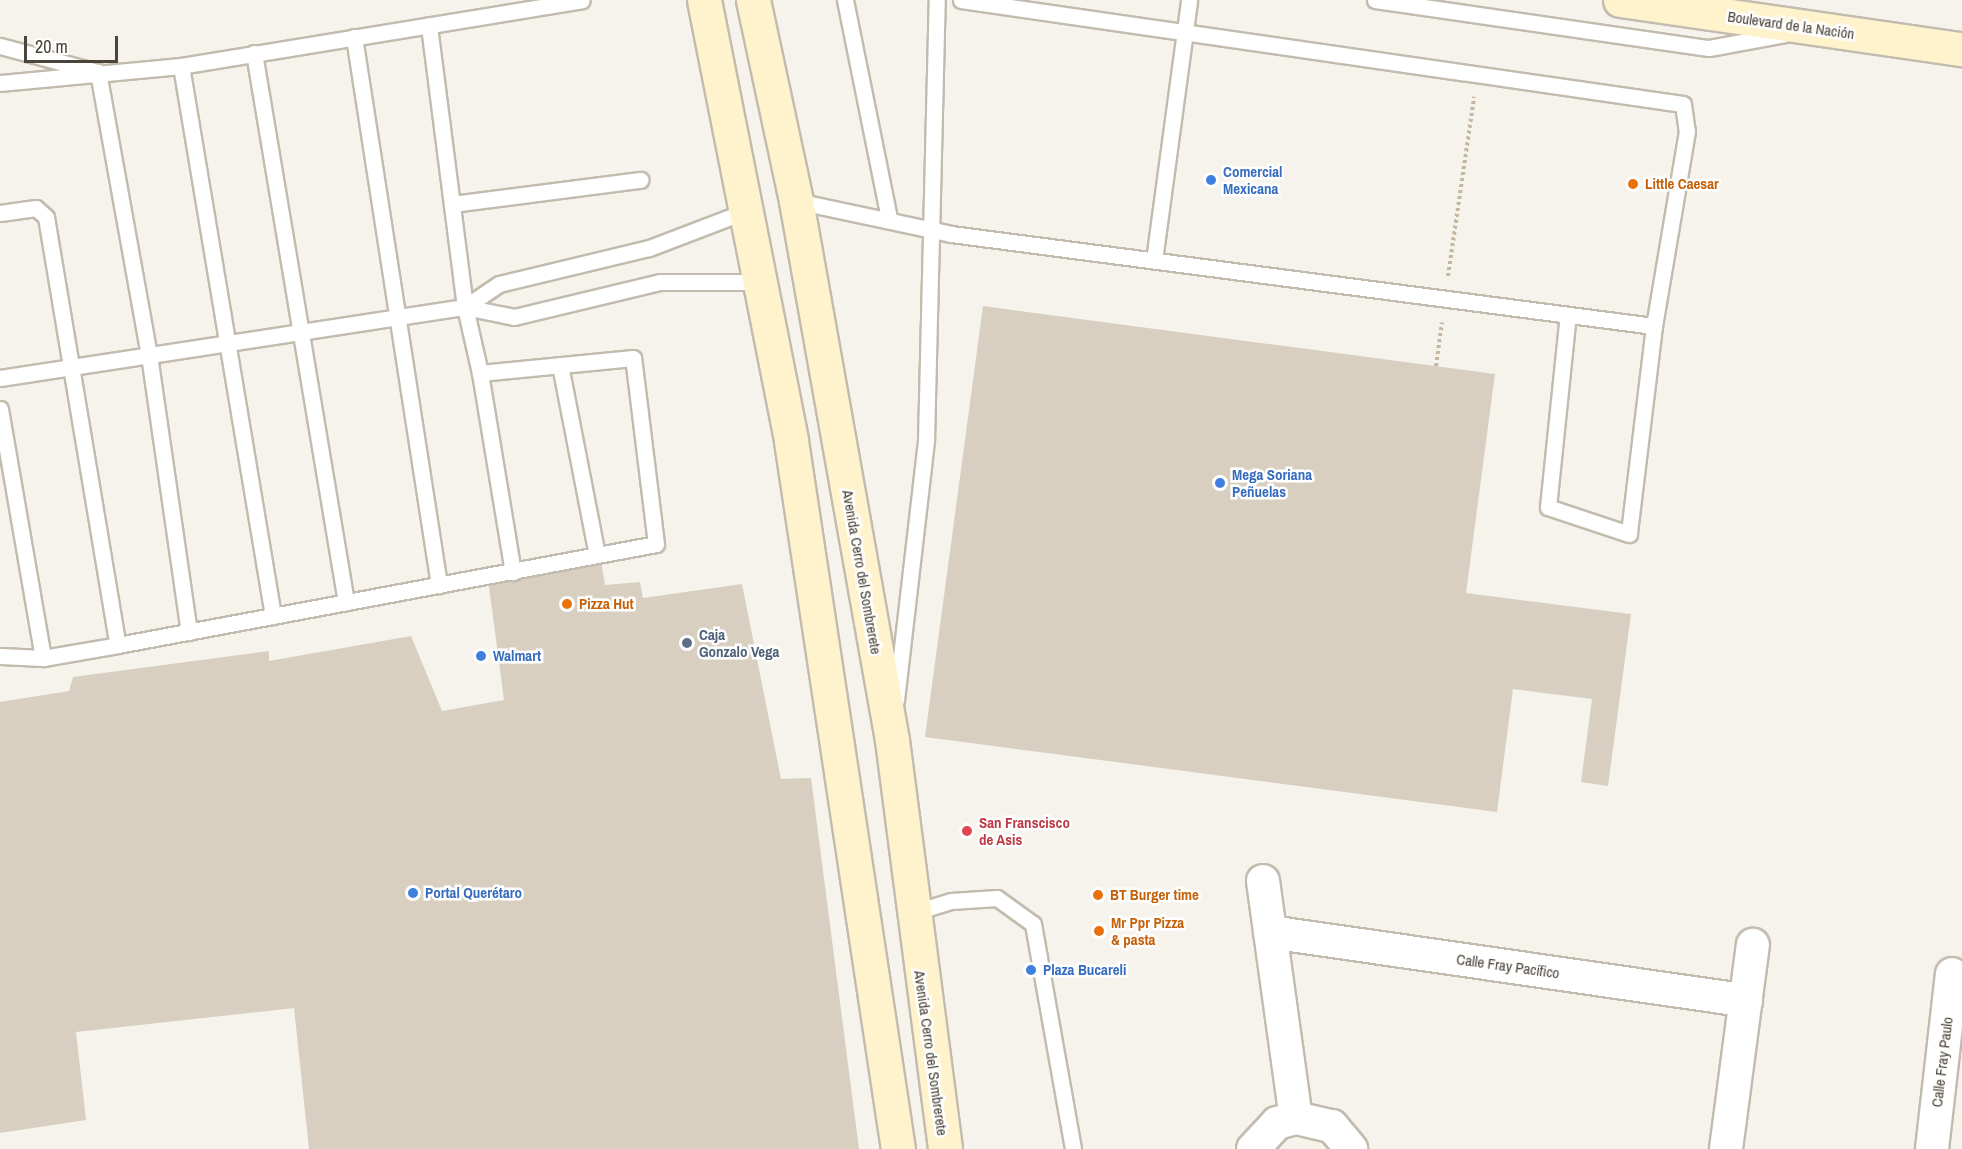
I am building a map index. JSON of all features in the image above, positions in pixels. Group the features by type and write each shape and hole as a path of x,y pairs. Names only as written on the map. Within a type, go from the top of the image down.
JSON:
{"main road":[{"path":"704,0 791,441 898,1149"},
{"name":"Avenida Cerro del Sombrerete","path":"753,0 796,201 892,740 912,913 945,1149"},
{"name":"Boulevard de la Nación","path":"1620,0 1962,49"}],"street":[{"path":"1263,880 1296,1118"},
{"name":"Calle Fray Pacífico","path":"1270,932 1746,1001"},
{"path":"1726,1149 1753,945"},
{"name":"Calle Fray Paulo","path":"1932,1149 1954,1028 1952,974"},
{"path":"1253,1149 1277,1124 1296,1118 1332,1126 1354,1146"}],"lane":[{"path":"0,83 181,66 582,0"},
{"path":"845,0 889,219"},
{"path":"892,740 926,440 937,0"},
{"path":"961,0 1683,104 1687,131 1654,326 1629,534 1548,507 1568,315"},
{"path":"1154,260 1189,0"},
{"path":"1375,0 1709,48 1816,29"},
{"path":"429,25 465,307 480,373 513,572"},
{"path":"354,37 439,585"},
{"path":"0,46 98,72"},
{"path":"254,53 346,602"},
{"path":"181,66 273,616"},
{"path":"98,72 149,356 189,632"},
{"path":"452,204 639,180"},
{"path":"796,201 889,219 931,230 1654,326"},
{"path":"0,213 36,208 46,217 118,645"},
{"path":"465,307 499,284 649,248 746,211"},
{"path":"0,378 465,307 514,317 660,282 759,282"},
{"path":"0,656 43,658 513,572 596,551 656,544 633,358 480,373"},
{"path":"560,365 596,551"},
{"path":"0,409 43,658"},
{"path":"912,913 951,901 997,898 1033,924 1073,1149"}],"path":[{"path":"1436,366 1478,74"}],"building":[{"name":"Mega Soriana Peñuelas","path":"983,306 1495,374 1466,593 1631,614 1608,786 1581,782 1592,699 1513,689 1497,812 925,737"},
{"name":"Portal Querétaro","path":"600,556 605,585 640,582 643,598 742,584 781,779 811,778 859,1149 309,1149 294,1008 76,1032 86,1120 0,1133 0,702 69,691 73,677 269,651 269,661 411,636 442,711 504,700 487,572"}],"place":[{"name":"Comercial Mexicana","path":"1211,180"},
{"name":"Little Caesar","path":"1633,184"},
{"name":"Mega Soriana Peñuelas","path":"1220,483"},
{"name":"Pizza Hut","path":"567,604"},
{"name":"Caja Gonzalo Vega","path":"687,643"},
{"name":"Walmart","path":"481,656"},
{"name":"San Franscisco de Asis","path":"967,831"},
{"name":"Portal Querétaro","path":"413,893"},
{"name":"BT Burger time","path":"1098,895"},
{"name":"Mr Ppr Pizza & pasta","path":"1099,931"},
{"name":"Plaza Bucareli","path":"1031,970"}]}
